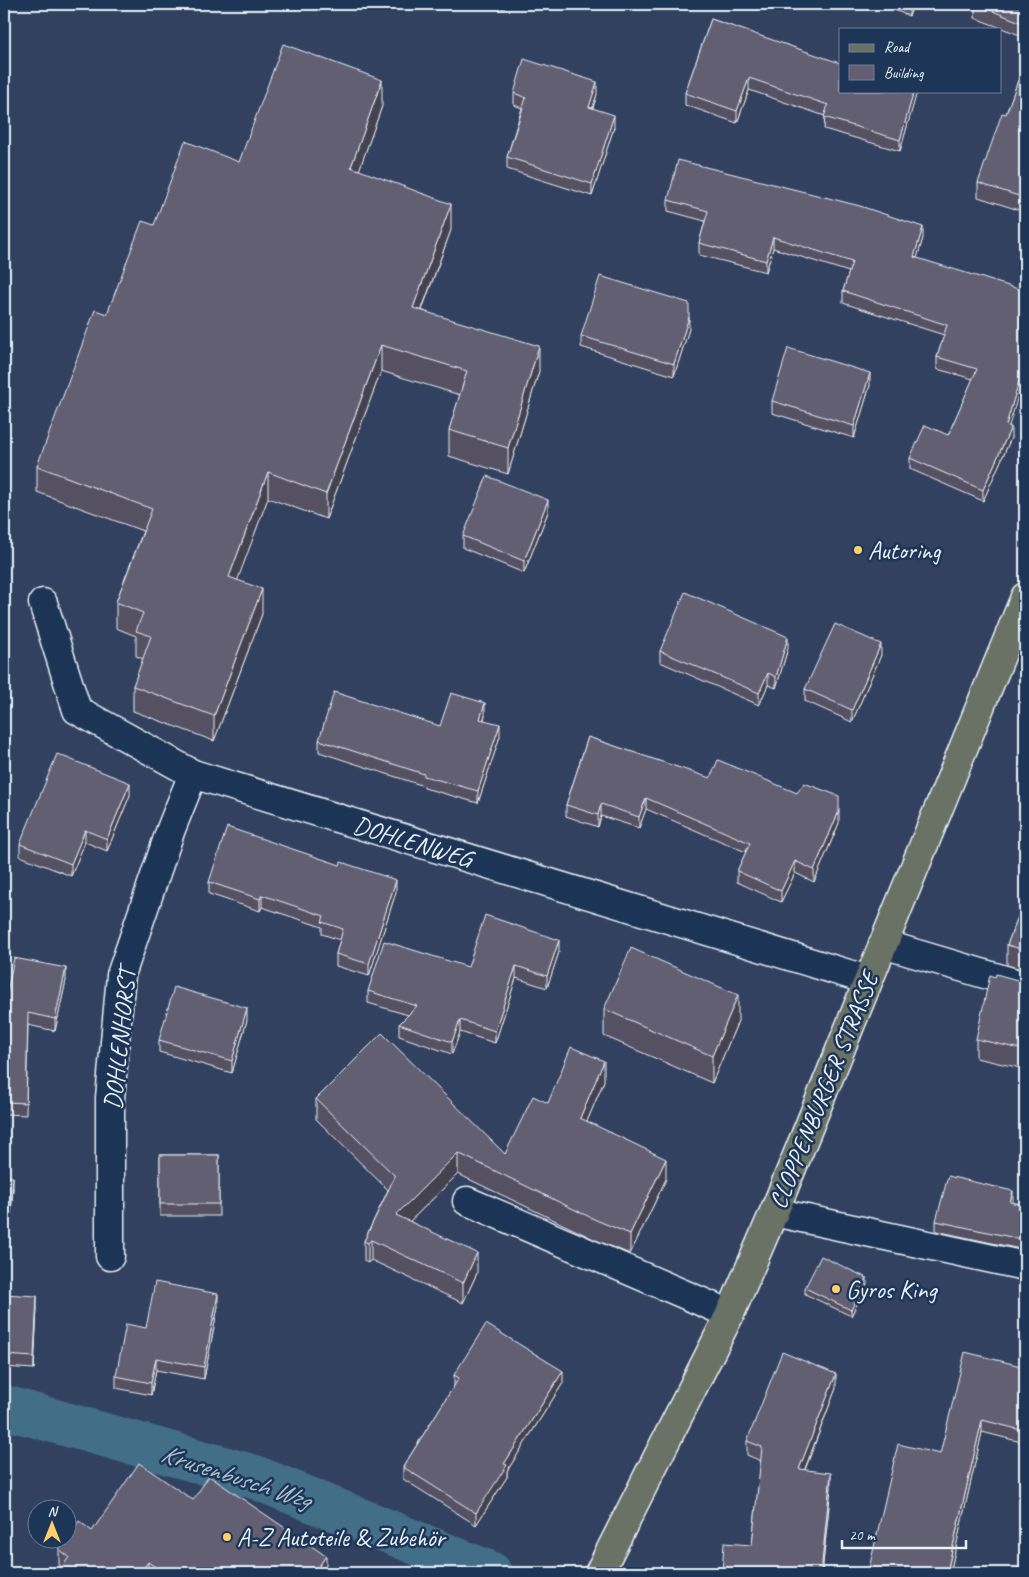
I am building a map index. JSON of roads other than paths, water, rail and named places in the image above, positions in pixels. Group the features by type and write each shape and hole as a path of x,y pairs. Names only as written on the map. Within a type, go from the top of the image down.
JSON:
{"main road":[{"name":"CLOPPENBURGER STRASSE","path":"599,1573 730,1314 774,1212 868,980 1023,608"}],"street":[{"name":"DOHLENWEG","path":"43,602 76,710 193,774 868,980"},
{"name":"DOHLENHORST","path":"110,1256 110,1098 121,975 171,829 193,774"},
{"path":"883,944 1025,986"},
{"path":"467,1201 730,1314"},
{"path":"774,1212 1025,1266"}],"waterway":[{"name":"Krusenbusch Wzg","path":"4,1407 255,1477 490,1573"}],"place":[{"name":"Autoring","path":"858,550"},
{"name":"Gyros King","path":"836,1289"},
{"name":"A-Z Autoteile & Zubehör","path":"227,1537"}]}
